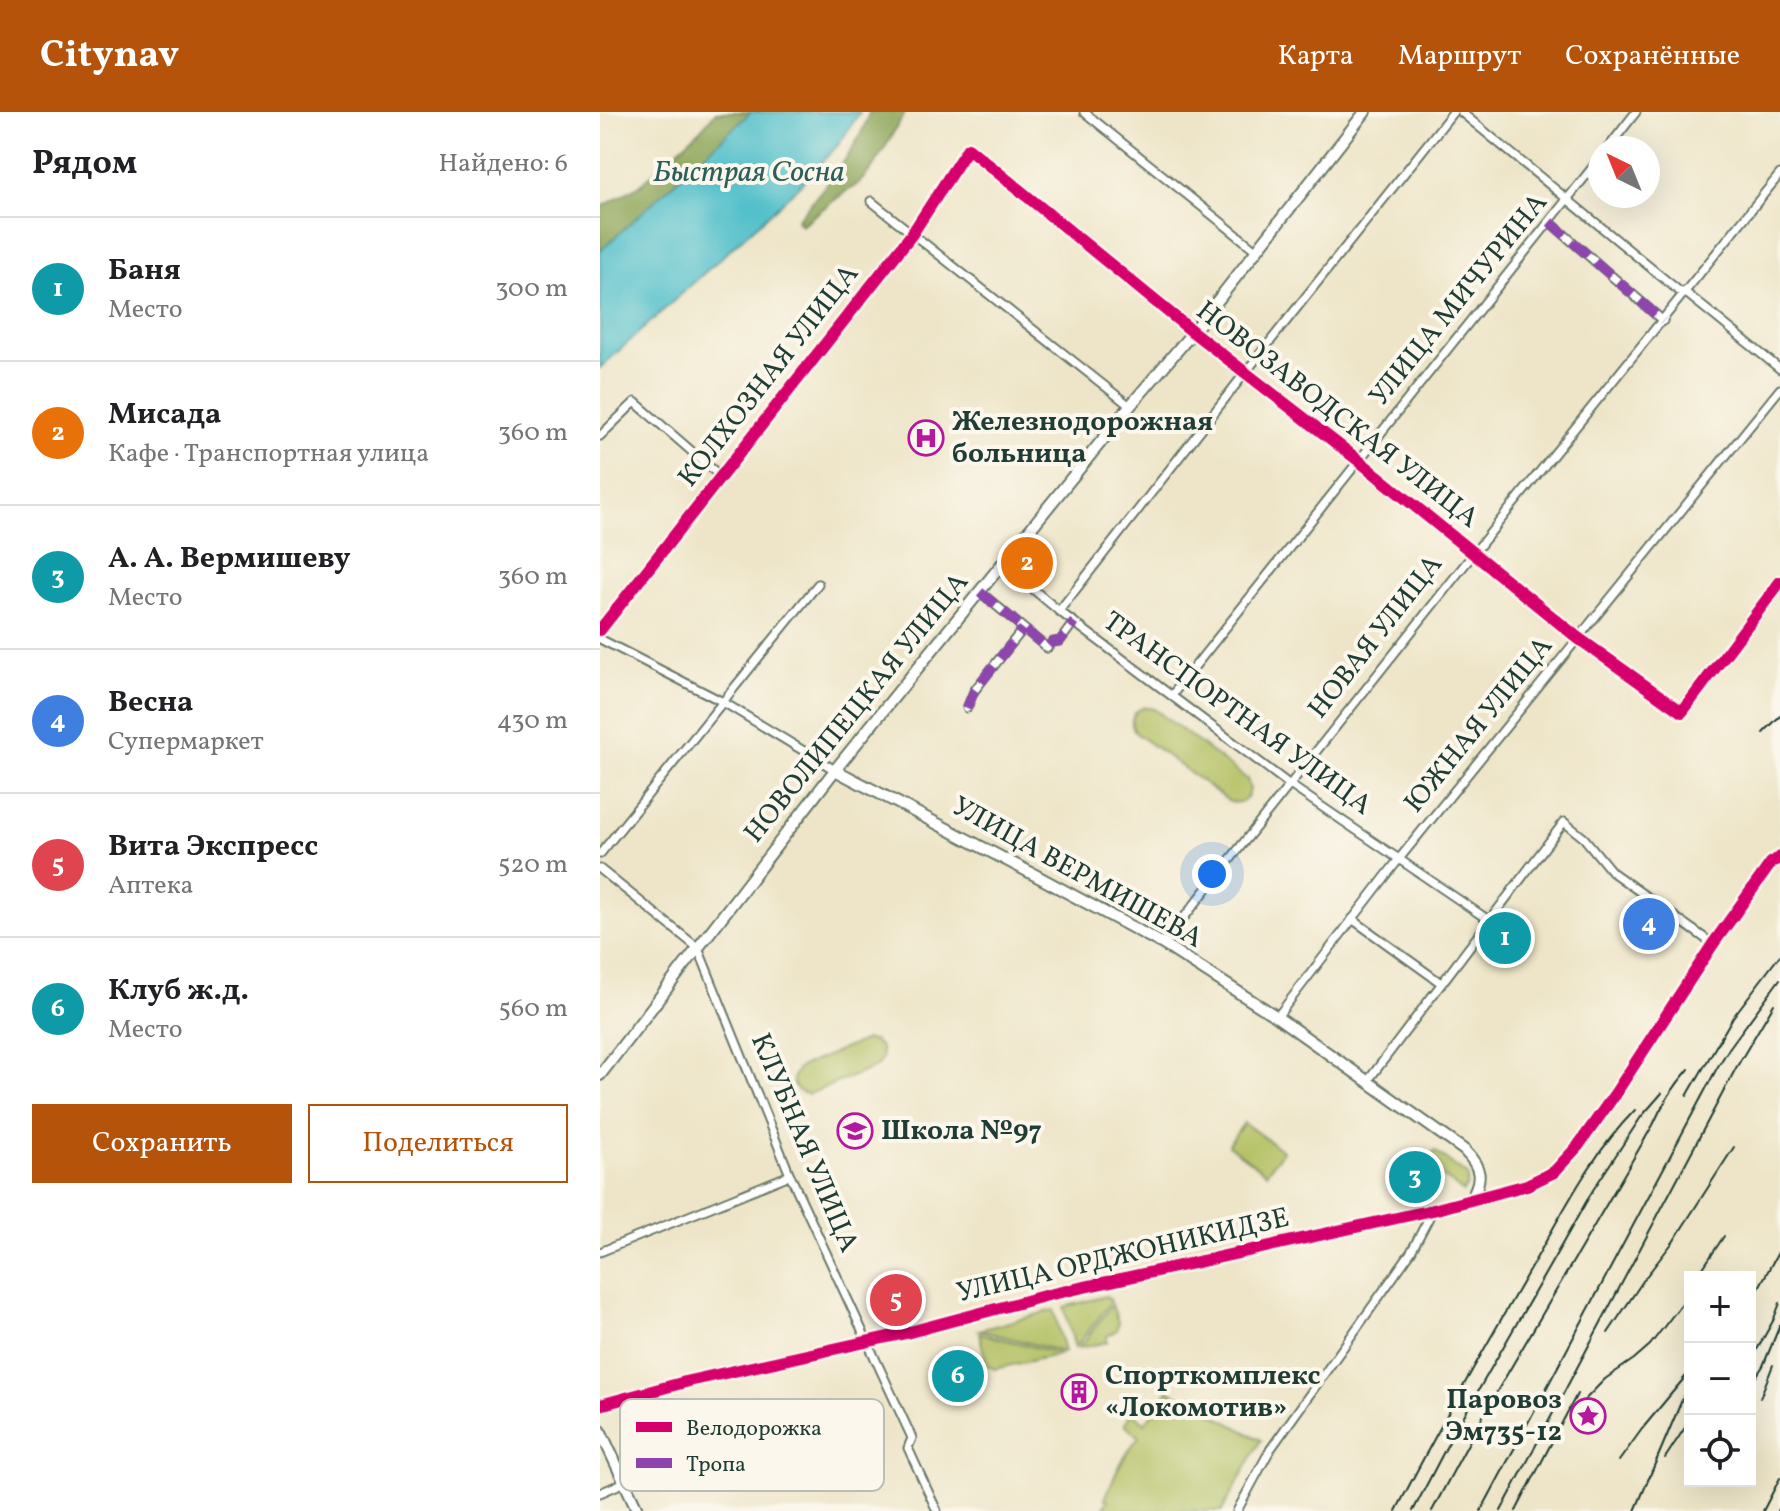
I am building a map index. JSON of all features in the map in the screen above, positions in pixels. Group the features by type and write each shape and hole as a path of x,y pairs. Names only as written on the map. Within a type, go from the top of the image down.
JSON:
{"street":[{"path":"1084,112 1257,251"},
{"name":"НОВОЛИПЕЦКАЯ УЛИЦА","path":"600,1075 835,770 1193,332 1365,112"},
{"path":"1059,611 1453,112"},
{"path":"1461,112 1679,291 1686,293 1780,369"},
{"path":"1617,136 1636,112"},
{"name":"НОВОЗАВОДСКАЯ УЛИЦА","path":"968,148 1193,332 1358,460 1578,638 1682,712 1780,582"},
{"name":"КОЛХОЗНАЯ УЛИЦА","path":"600,630 912,234 968,148"},
{"name":"УЛИЦА МИЧУРИНА","path":"1172,695 1588,173"},
{"name":"НОВАЯ УЛИЦА","path":"1163,944 1780,174"},
{"path":"871,201 1130,406"},
{"path":"1550,222 1663,321"},
{"name":"ЮЖНАЯ УЛИЦА","path":"1277,1017 1399,859 1780,389"},
{"path":"600,436 635,402 720,476"},
{"name":"ТРАНСПОРТНАЯ УЛИЦА","path":"1003,564 1059,611 1290,785 1490,921"},
{"path":"600,854 818,584"},
{"path":"980,592 1047,648 1053,642 1060,641 1074,622"},
{"path":"967,708 974,691 1023,629"},
{"name":"УЛИЦА ВЕРМИШЕВА","path":"600,639 723,702 835,770 1163,944 1277,1017 1464,1150 1479,1171 1479,1185 1470,1200"},
{"path":"1367,1082 1564,822 1584,838 1612,872 1713,944"},
{"path":"1470,1200 1527,1185 1554,1172 1578,1146 1713,944 1771,863 1780,857"},
{"name":"КЛУБНАЯ УЛИЦА","path":"600,869 698,948 790,1175 912,1438 908,1448 937,1511"},
{"path":"1352,919 1441,983"},
{"path":"600,1252 790,1175"},
{"name":"УЛИЦА ОРДЖОНИКИДЗЕ","path":"622,1399 689,1381 906,1333 1048,1295 1470,1200"},
{"path":"1237,1511 1270,1450 1411,1252 1433,1210"},
{"name":"УЛИЦА ОРДЖОНИКИДЗЕ","path":"600,1405 620,1400"},
{"path":"600,1430 620,1472"},
{"path":"600,1493 620,1484"},
{"path":"629,1491 638,1511"}],"green space":[{"path":"716,112 751,112 600,251 600,208 640,185"},
{"path":"869,112 906,112 865,177 801,225 797,220 849,155"},
{"path":"1144,707 1154,709 1247,779 1250,789 1246,798 1241,802 1230,802 1137,734 1132,719"},
{"path":"865,1040 874,1041 881,1048 882,1058 876,1067 809,1094 796,1088 793,1080 800,1067"},
{"path":"1244,1123 1283,1151 1266,1173 1228,1145"},
{"path":"1435,1151 1468,1176 1463,1192 1428,1165"},
{"path":"1106,1296 1111,1302 1075,1348 1064,1307"},
{"path":"1112,1305 1118,1322 1117,1330 1107,1336 1107,1342 1079,1348"},
{"path":"1054,1310 1064,1352 979,1330"},
{"path":"979,1333 1061,1354 994,1369 987,1365"},
{"path":"1168,1390 1261,1440 1222,1511 1102,1511 1119,1466 1139,1437 1125,1424 1132,1411 1145,1423"}],"water":[{"name":"Быстрая Сосна","path":"751,112 860,112 838,145 793,192 600,368 600,251"}],"railway":[{"path":"1763,733 1780,716"},
{"path":"1687,1096 1733,1017 1780,955"},
{"path":"1481,1511 1717,1068 1780,979"},
{"path":"1501,1511 1736,1068 1774,1004"},
{"path":"1432,1511 1485,1412 1664,1103 1689,1069"},
{"path":"1413,1511 1450,1440 1593,1190 1641,1117 1662,1093"},
{"path":"1396,1511 1578,1186 1604,1147 1635,1110"},
{"path":"1608,1333 1673,1242 1734,1147"},
{"path":"1701,1271 1724,1236"},
{"path":"1757,1291 1780,1249"},
{"path":"1575,1410 1605,1379 1650,1345 1684,1301"},
{"path":"1756,1351 1780,1303"},
{"path":"1756,1377 1780,1325"},
{"path":"1760,1398 1773,1365"},
{"path":"1619,1461 1684,1378"},
{"path":"1516,1511 1577,1394"},
{"path":"1635,1511 1684,1395"},
{"path":"1665,1458 1684,1429"},
{"path":"1763,1511 1780,1478"},
{"path":"1777,1511 1780,1506"}],"marked path":[{"path":"1550,222 1663,321"},
{"path":"980,592 1047,648 1053,642 1060,641 1074,622"},
{"path":"967,708 974,691 1023,629"}],"cycle path":[{"path":"600,630 912,234 968,148 1193,332 1358,460 1578,638 1682,712 1780,582"},
{"path":"622,1399 689,1381 906,1333 1048,1295 1433,1210 1527,1185 1554,1172 1578,1146 1713,944 1771,863 1780,857"},
{"path":"600,1405 620,1400"}],"place":[{"name":"Железнодорожная больница","path":"926,438"},
{"name":"Мисада","path":"1027,563"},
{"name":"Весна","path":"1649,924"},
{"name":"Баня","path":"1505,938"},
{"name":"Школа №97","path":"855,1131"},
{"name":"А. А. Вермишеву","path":"1415,1177"},
{"name":"Вита Экспресс","path":"896,1300"},
{"name":"Клуб ж.д.","path":"958,1376"},
{"name":"Спорткомплекс «Локомотив»","path":"1079,1392"},
{"name":"Паровоз Эм735-12","path":"1588,1416"}]}
